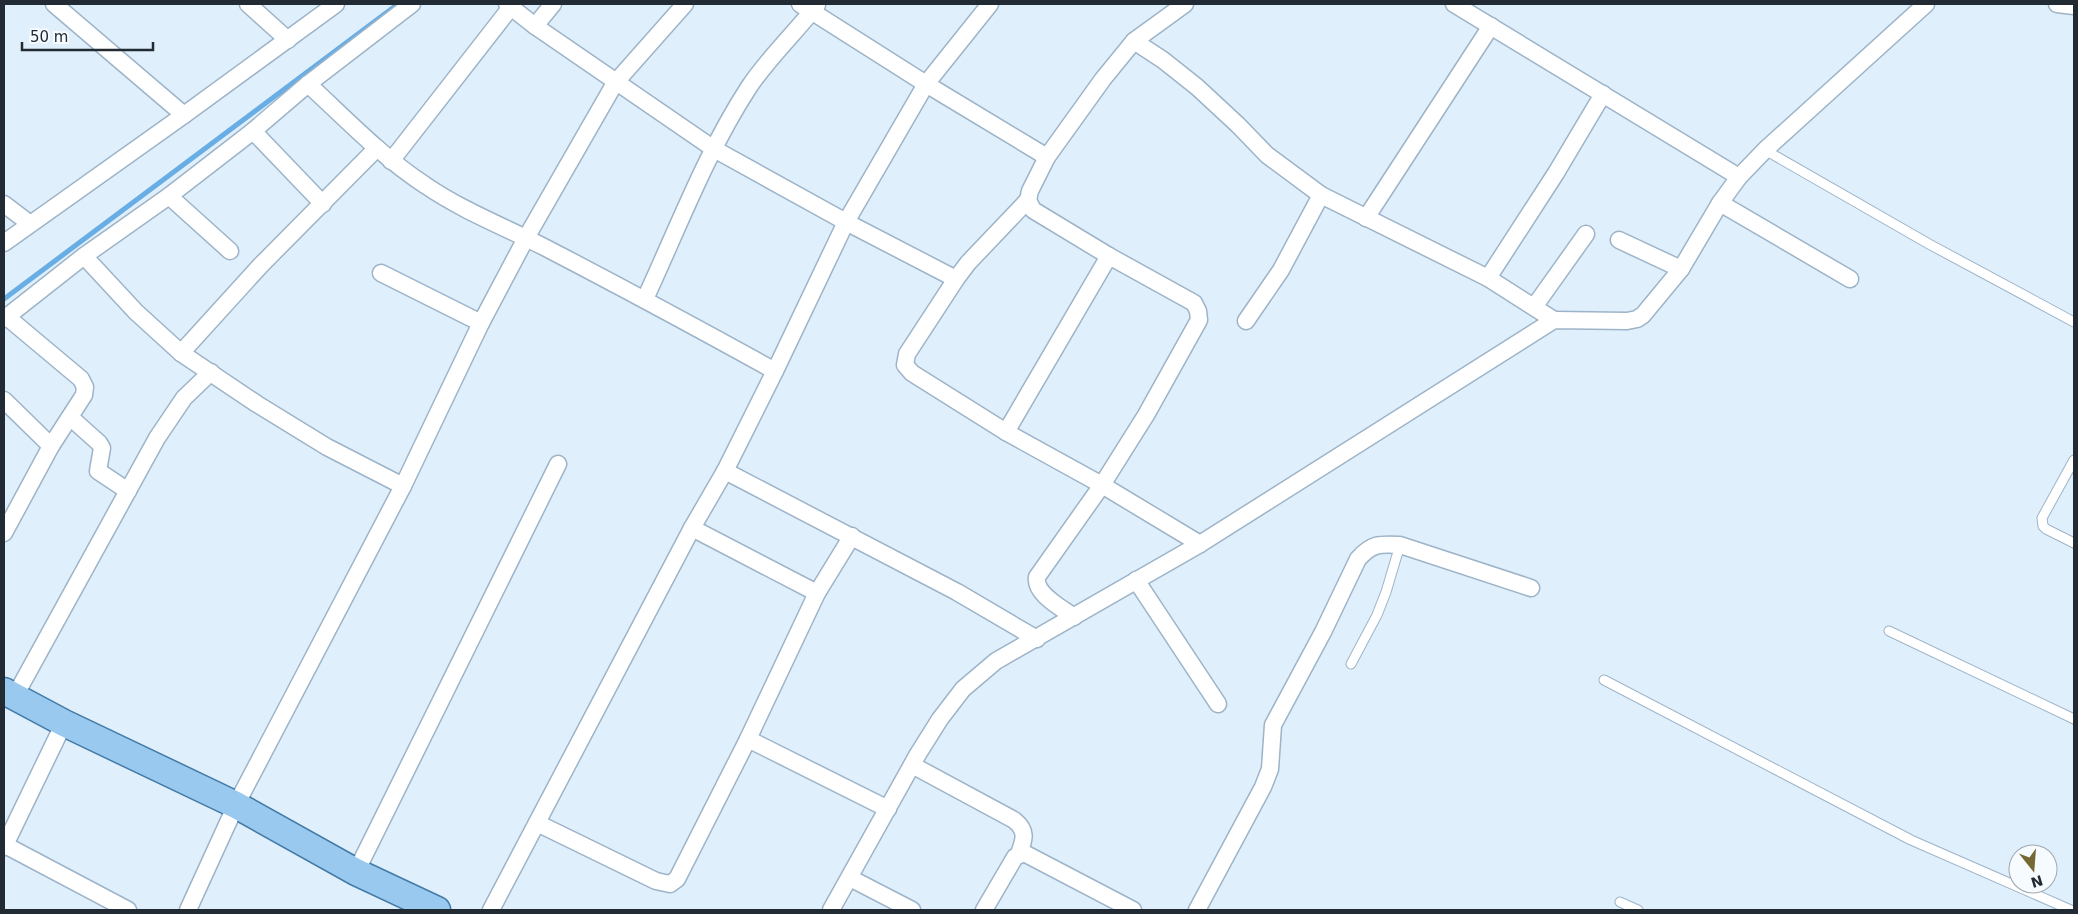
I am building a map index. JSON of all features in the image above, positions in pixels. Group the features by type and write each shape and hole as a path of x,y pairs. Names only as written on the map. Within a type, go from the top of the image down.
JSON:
{"main road":[{"path":"10,694 236,805 356,872 437,910"}],"street":[{"path":"54,4 184,115"},
{"path":"248,4 288,40"},
{"path":"4,243 336,4"},
{"path":"4,533 51,446 84,395 85,387 81,379 6,318 84,256 169,196 253,131 308,84 412,4"},
{"path":"535,26 553,4"},
{"path":"188,910 236,805 403,486 481,323 526,238 615,82 685,4"},
{"path":"491,910 692,528 725,471 846,222 926,84 990,4"},
{"path":"1185,4 1134,42 1103,79 1047,157 1030,191 1028,200 968,263 956,279 907,354 906,365 912,373 1006,432 1102,485 1200,544"},
{"path":"1454,4 1739,177"},
{"path":"831,910 912,765 940,719 963,689 996,661 1037,640 1200,544 1554,320 1627,320 1637,319 1643,315 1681,270 1720,203 1739,177 1765,150 1926,4"},
{"path":"2057,4 2074,6"},
{"path":"391,161 509,5 535,26 714,149 846,222 956,279"},
{"path":"645,299 714,149 749,87 810,7 926,84 1047,157"},
{"path":"1366,218 1491,26"},
{"path":"1134,42 1163,60 1197,87 1267,155 1321,195 1488,278 1554,320"},
{"path":"308,84 391,161 426,186 464,209 526,238 645,299 775,371"},
{"path":"1488,278 1603,94"},
{"path":"253,131 323,204"},
{"path":"181,353 261,265 377,148"},
{"path":"1246,321 1281,270 1321,195"},
{"path":"169,196 230,251"},
{"path":"1028,200 1033,210 1109,256 1194,303 1198,311 1199,320 1146,415 1102,485 1036,577 1036,583 1041,592 1074,617"},
{"path":"1720,203 1850,279"},
{"path":"4,204 29,224"},
{"path":"1534,307 1586,234"},
{"path":"1619,240 1681,270"},
{"path":"84,256 136,312 181,353 327,448 403,486"},
{"path":"1006,432 1109,256"},
{"path":"381,273 481,323"},
{"path":"10,694 157,438 184,398 211,372"},
{"path":"4,400 51,446"},
{"path":"70,417 102,448 98,471 128,491"},
{"path":"356,872 558,464"},
{"path":"725,471 957,592 1037,640"},
{"path":"692,528 817,592"},
{"path":"537,823 656,881 670,884 676,879 748,739 817,592 852,536"},
{"path":"1198,910 1264,787 1270,769 1273,725 1358,558 1366,549 1379,544 1400,545 1531,588"},
{"path":"1136,580 1218,704"},
{"path":"64,722 4,846 128,910"},
{"path":"748,739 888,810"},
{"path":"912,765 1020,825 1024,831 1024,839 1019,854"},
{"path":"984,910 1014,857 1024,853 1134,910"},
{"path":"850,878 912,910"}],"lane":[{"path":"1765,150 1929,244 2074,322"},
{"path":"2074,460 2042,518 2043,526 2046,529 2074,543"},
{"path":"1351,664 1377,615 1400,545"},
{"path":"1889,630 2074,719"},
{"path":"1604,680 1911,840 2071,910"},
{"path":"1620,902 1638,910"}],"waterway":[{"path":"4,299 398,4"}]}
